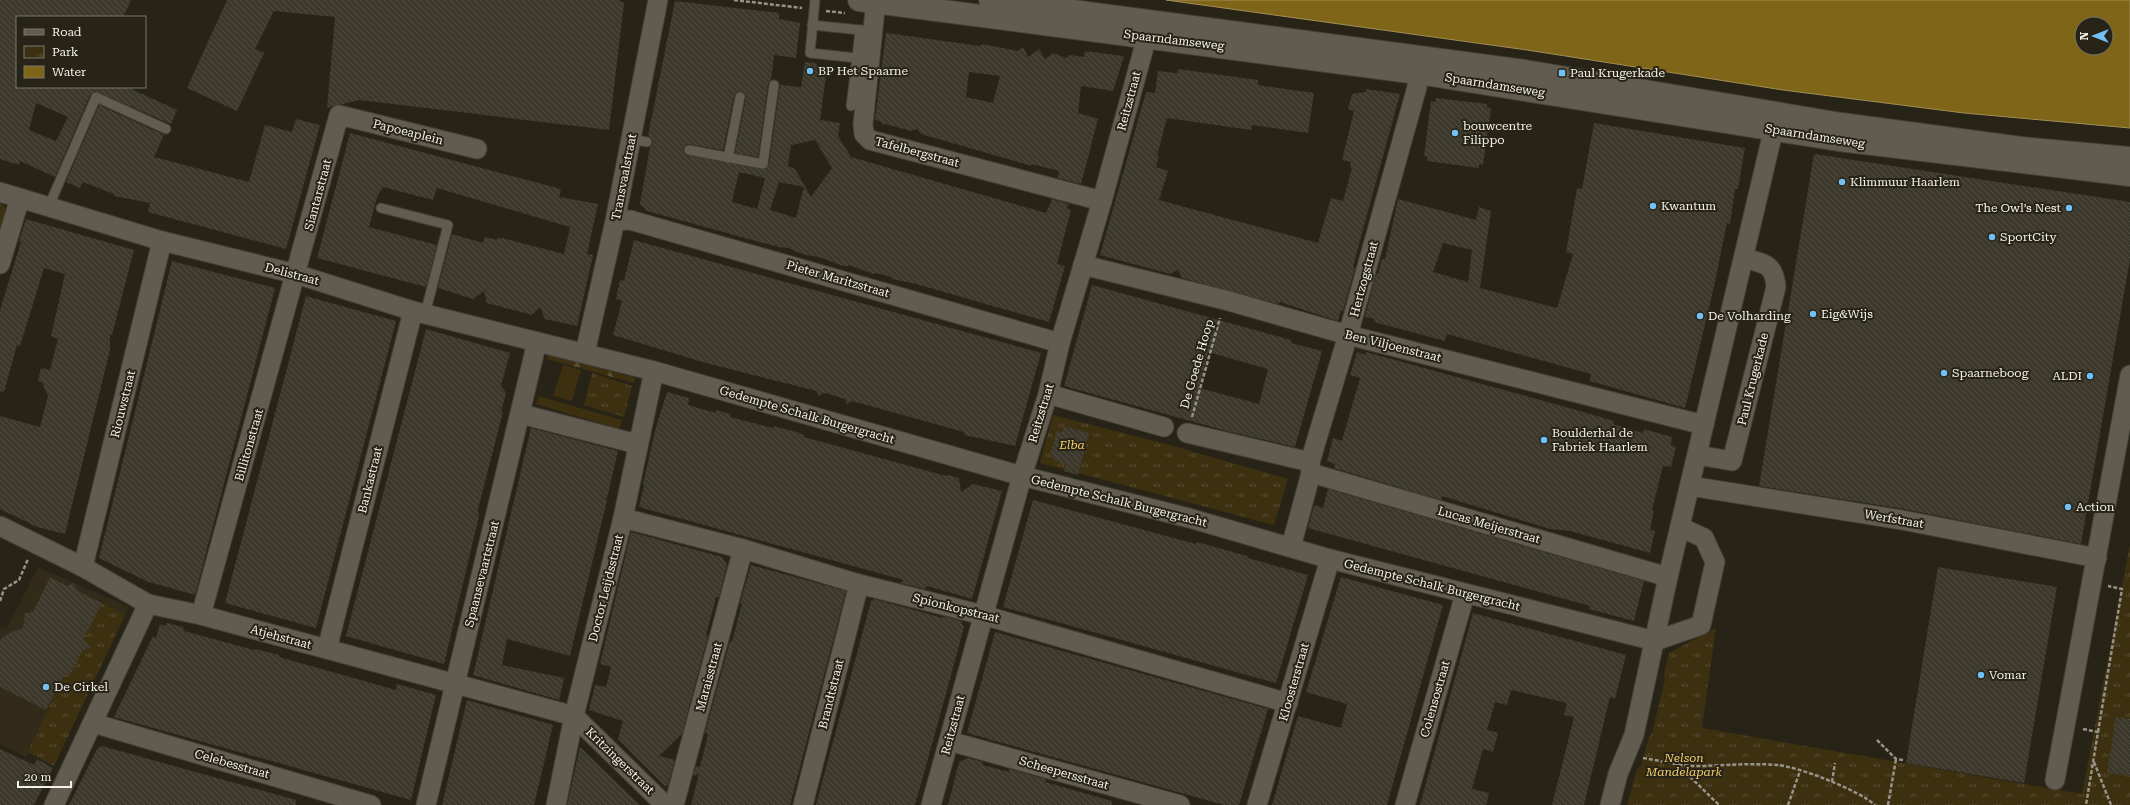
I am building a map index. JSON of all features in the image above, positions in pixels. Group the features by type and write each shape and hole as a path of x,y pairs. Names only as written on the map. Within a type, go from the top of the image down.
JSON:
{"main road":[{"name":"Spaarndamseweg","path":"990,0 1147,29"},
{"name":"Spaarndamseweg","path":"870,1 1147,29 1419,65 1776,122 2130,158"},
{"name":"Spaarndamseweg","path":"1776,122 1839,140 2020,163 2130,175"}],"street":[{"name":"Transvaalstraat","path":"584,352 615,221 639,140 658,0"},
{"name":"Tafelbergstraat","path":"870,1 866,30 863,124 864,134 870,140 1102,201"},
{"name":"Reitzstraat","path":"931,805 1022,476 1048,394 1060,343 1102,201 1147,29"},
{"name":"Hertzogstraat","path":"1291,547 1310,468 1417,87 1419,65"},
{"name":"Papoeaplein","path":"339,116 477,149"},
{"name":"Siantarstraat","path":"296,274 339,116"},
{"path":"1610,805 1618,774 1634,735 1668,577 1776,122"},
{"name":"Delistraat","path":"0,192 162,241 296,274 419,312 537,342 584,352"},
{"path":"0,264 20,198"},
{"name":"Pieter Maritzstraat","path":"615,221 630,220 1060,343"},
{"name":"Riouwstraat","path":"83,566 162,241"},
{"name":"Paul Krugerkade","path":"1697,455 1732,461 1776,287 1775,277 1771,268 1764,264 1744,258"},
{"name":"Ben Viljoenstraat","path":"1083,265 1225,300 1348,335 1704,425"},
{"name":"Billitonstraat","path":"201,615 296,274"},
{"name":"Bankastraat","path":"327,649 419,312"},
{"name":"Spaansevaartstraat","path":"426,805 537,342"},
{"name":"Gedempte Schalk Burgergracht","path":"584,352 1022,476 1189,518 1330,559 1655,641"},
{"name":"Doctor Leijdsstraat","path":"556,805 574,716 623,518 637,444 654,371"},
{"path":"2054,780 2097,558 2130,375"},
{"path":"1048,394 1164,427"},
{"path":"520,414 637,444"},
{"name":"Lucas Meijerstraat","path":"1187,433 1310,468 1668,577"},
{"name":"Werfstraat","path":"1690,486 1902,520 2097,558"},
{"name":"Spionkopstraat","path":"623,518 743,549 859,584 983,615 1288,703"},
{"name":"Atjehstraat","path":"0,526 34,544 83,566 148,604 201,615 574,716"},
{"path":"1655,641 1701,625 1715,562 1704,538 1680,527"},
{"name":"Maraisstraat","path":"674,805 743,549"},
{"name":"Kloosterstraat","path":"1257,805 1330,559"},
{"name":"Brandtstraat","path":"803,805 859,584"},
{"name":"Colensostraat","path":"1405,805 1465,594"},
{"path":"54,805 148,604"},
{"name":"Kritzingerstraat","path":"574,716 665,805"},
{"name":"Celebesstraat","path":"93,723 371,805"},
{"name":"Scheepersstraat","path":"949,741 1180,805"}],"lane":[{"path":"815,0 810,53 857,58"},
{"path":"812,25 866,30 857,58 851,106"},
{"path":"689,150 763,164 774,85"},
{"path":"48,206 96,97 166,129"},
{"path":"728,158 740,97"},
{"path":"380,208 448,225 419,312"}],"path":[{"name":"De Goede Hoop","path":"1187,433 1225,300"},
{"path":"0,602 4,589 19,580 34,544"},
{"path":"2086,805 2122,588"},
{"path":"2065,725 2098,732"},
{"path":"1877,740 1896,759 1904,760"},
{"path":"1638,757 1677,764 1703,766 1730,763 1778,765 1832,782 1867,798 1875,805"},
{"path":"1888,805 1896,759"},
{"path":"2094,761 2111,805"},
{"path":"1832,782 1835,763"},
{"path":"1677,764 1719,805"},
{"path":"1788,805 1800,771"}],"shaded area":[{"name":"De Cirkel","path":"38,567 129,607 54,765 29,753 26,757 0,744 0,630 2,626 7,628"}],"green space":[{"path":"0,202 7,210 0,234"},
{"path":"548,354 635,378 634,383 547,359"},
{"path":"563,365 581,370 572,401 553,396"},
{"path":"592,373 632,386 624,417 584,405"},
{"path":"538,396 622,420 619,429 536,404"},
{"name":"Elba","path":"1053,415 1170,445 1288,479 1274,525 1040,463"},
{"name":"Nelson Mandelapark","path":"2130,544 2130,805 1627,805 1637,769 1641,766 1649,737 1652,733 1665,680 1664,673 1669,653 1716,628 1702,728 2082,794"},
{"path":"102,603 125,615 54,766 28,752 65,673 70,675 83,649 87,649 88,645 83,641"}],"water":[{"path":"1166,0 2130,0 2130,128 1964,113 1783,90 1527,50"}],"building":[{"path":"0,0 131,0 123,16 16,16 16,88 129,88 177,110 171,124 95,91 90,95 55,177 20,161 19,165 0,159","holes":["36,103 68,117 56,141 29,130"]},
{"path":"227,0 618,0 624,3 609,130 359,100 327,108 335,17 274,11 255,49 264,53 237,111 187,88"},
{"path":"675,1 779,13 779,19 800,23 796,58 774,55 771,80 768,84 758,157 735,153 746,98 744,93 741,91 736,93 734,96 723,150 687,144 683,149 685,155 765,169 769,165 780,85 801,87 805,62 816,63 826,75 820,120 840,123 838,136 851,157 1046,213 1052,199 1069,204 1066,208 1071,210 1057,264 1065,266 1049,322 916,284 892,279 891,277 876,273 874,274 851,266 843,266 819,257 805,255 788,248 778,247 647,211 640,204 650,147 653,143 651,138 648,136","holes":["815,140 832,168 811,197 795,169 788,166 791,145","739,172 765,178 757,209 732,202","779,182 804,187 796,218 770,210"]},
{"path":"886,33 980,46 982,44 1018,51 1023,47 1028,57 1039,49 1045,59 1053,53 1066,58 1070,55 1084,57 1085,51 1124,56 1113,91 1081,86 1078,113 1098,119 1081,184 1058,178 1059,171 1032,164 1032,166 921,134 917,129 911,131 886,124 883,125 880,121 875,120","holes":["969,72 1000,76 993,103 966,97"]},
{"path":"1178,69 1258,80 1258,85 1314,93 1308,133 1252,125 1251,130 1167,118 1157,156 1159,156 1156,167 1168,171 1159,200 1318,243 1331,198 1343,201 1352,168 1350,167 1351,162 1342,160 1354,111 1348,109 1352,94 1366,92 1366,89 1400,94 1356,255 1353,267 1355,268 1343,311 1341,310 1338,321 1280,302 1278,304 1182,278 1178,270 1170,274 1100,255 1146,92 1155,93 1158,71 1177,73"},
{"name":"bouwcentre Filippo","path":"1436,98 1487,104 1487,108 1491,108 1483,165 1479,164 1479,168 1427,161 1427,157 1424,156 1431,101 1435,102"},
{"path":"99,105 164,135 154,157 249,182 265,125 292,132 296,119 320,125 286,249 148,212 150,203 114,196 114,194 83,182 80,188 66,182"},
{"path":"1594,123 1745,148 1738,189 1735,189 1730,224 1727,223 1713,291 1685,408 1590,381 1591,374 1447,334 1445,341 1374,322 1375,319 1365,317 1376,274 1378,274 1382,259 1385,259 1398,199 1476,220 1479,207 1491,211 1480,288 1557,308 1573,254 1566,252 1577,188 1582,189","holes":["1443,243 1472,250 1468,282 1433,272"]},
{"path":"350,133 561,189 559,197 598,204 587,254 593,255 577,326 545,319 540,307 532,315 487,303 484,291 473,299 438,288 452,234 483,243 485,237 497,240 497,238 502,238 564,254 570,227 437,188 433,200 383,187 377,197 369,227 437,245 426,287 317,258"},
{"name":"Spaarneboog","path":"1814,154 2130,202 2130,259 2081,544 1904,509 1759,486"},
{"path":"26,219 134,250 112,335 110,334 110,350 65,534 37,527 0,509 0,416 40,427 48,396 42,382 38,381 41,368 50,370 58,339 51,336 65,274 44,268 20,346 17,345 4,392 0,391 0,310 21,242 19,241"},
{"path":"634,240 1041,353 1015,446 965,435 964,432 852,401 847,404 845,399 829,394 824,393 818,396 817,391 706,363 613,335 622,301 616,299 620,280 624,281"},
{"path":"172,261 275,288 195,595 146,581 99,558"},
{"path":"1092,285 1291,340 1291,343 1322,351 1295,447 1227,431 1064,386","holes":["1208,352 1268,369 1259,404 1199,388"]},
{"path":"306,296 396,321 316,628 225,603"},
{"path":"426,329 510,353 501,386 506,393 501,412 503,412 478,509 479,516 444,664 346,636"},
{"path":"1357,352 1365,355 1366,352 1580,411 1614,421 1613,424 1643,433 1644,429 1672,437 1671,445 1676,447 1671,467 1663,466 1652,510 1654,511 1650,530 1655,531 1650,553 1570,531 1550,529 1442,496 1441,500 1334,468 1335,464 1327,461 1333,438 1342,441 1360,378 1350,375"},
{"path":"667,392 689,398 688,405 716,413 716,410 730,414 730,417 773,428 774,426 793,431 804,435 804,437 946,476 948,475 959,478 961,492 973,484 1002,491 972,599 927,586 925,589 900,583 904,580 639,507 656,427"},
{"path":"1064,426 1089,433 1078,475 1064,471 1066,464 1056,461 1050,455 1057,431 1062,432"},
{"path":"531,428 618,451 607,498 605,497 607,500 570,656 507,639 502,665 564,678 559,700 473,675"},
{"path":"1328,489 1644,581 1634,621 1589,609 1590,606 1308,528 1314,505 1323,508"},
{"path":"1033,500 1196,544 1197,542 1308,575 1276,683 1003,607"},
{"path":"631,532 722,557 727,565 719,597 716,597 706,635 708,636 682,734 659,756 675,760 668,785 665,786 618,739 623,721 589,710 595,685 606,687 611,667 600,664"},
{"path":"751,565 846,591 790,805 691,805 699,774 693,776 696,766 700,767 708,734 705,733 730,641 732,642 742,603 740,603"},
{"name":"Vomar","path":"1938,567 2057,587 2024,783 1906,763"},
{"path":"50,577 67,586 73,583 78,591 102,603 83,640 91,647 82,651 70,675 65,673 46,710 0,687 0,640 9,633 23,628 25,613 33,612"},
{"path":"1341,577 1443,605 1387,805 1272,805 1298,716 1341,728 1347,704 1306,692"},
{"path":"874,599 943,618 943,616 961,621 964,627 915,805 816,805 871,601"},
{"path":"1473,613 1626,655 1615,699 1610,697 1584,805 1552,805 1574,717 1564,715 1567,703 1511,690 1507,705 1495,702 1487,730 1498,733 1493,752 1483,749 1472,789 1489,793 1486,805 1420,805"},
{"path":"167,623 183,627 184,631 254,650 256,649 279,655 279,657 396,690 397,684 436,695 411,800 114,717 153,636 156,638 160,624 165,626"},
{"path":"995,632 1268,709 1239,805 1224,805 967,733"},
{"path":"467,700 553,725 534,805 442,805"},
{"path":"2116,717 2130,719 2130,776 2107,773"},
{"path":"102,746 296,800 296,805 69,805 97,749"},
{"path":"580,747 615,781 640,805 567,805"},
{"path":"0,749 34,765 37,759 53,768 34,805 0,805"},
{"path":"968,758 983,762 983,765 1009,772 1009,769 1046,779 1045,782 1112,801 1112,805 948,805 959,762"}],"place":[{"name":"BP Het Spaarne","path":"810,71"},
{"name":"Paul Krugerkade","path":"1562,73"},
{"name":"bouwcentre Filippo","path":"1455,133"},
{"name":"Klimmuur Haarlem","path":"1842,182"},
{"name":"Kwantum","path":"1653,206"},
{"name":"The Owl’s Nest","path":"2069,208"},
{"name":"SportCity","path":"1992,237"},
{"name":"Eig&Wijs","path":"1813,314"},
{"name":"De Volharding","path":"1700,316"},
{"name":"Spaarneboog","path":"1944,373"},
{"name":"ALDI","path":"2090,376"},
{"name":"Boulderhal de Fabriek Haarlem","path":"1544,440"},
{"name":"Action","path":"2068,507"},
{"name":"Vomar","path":"1981,675"},
{"name":"De Cirkel","path":"46,687"}]}
